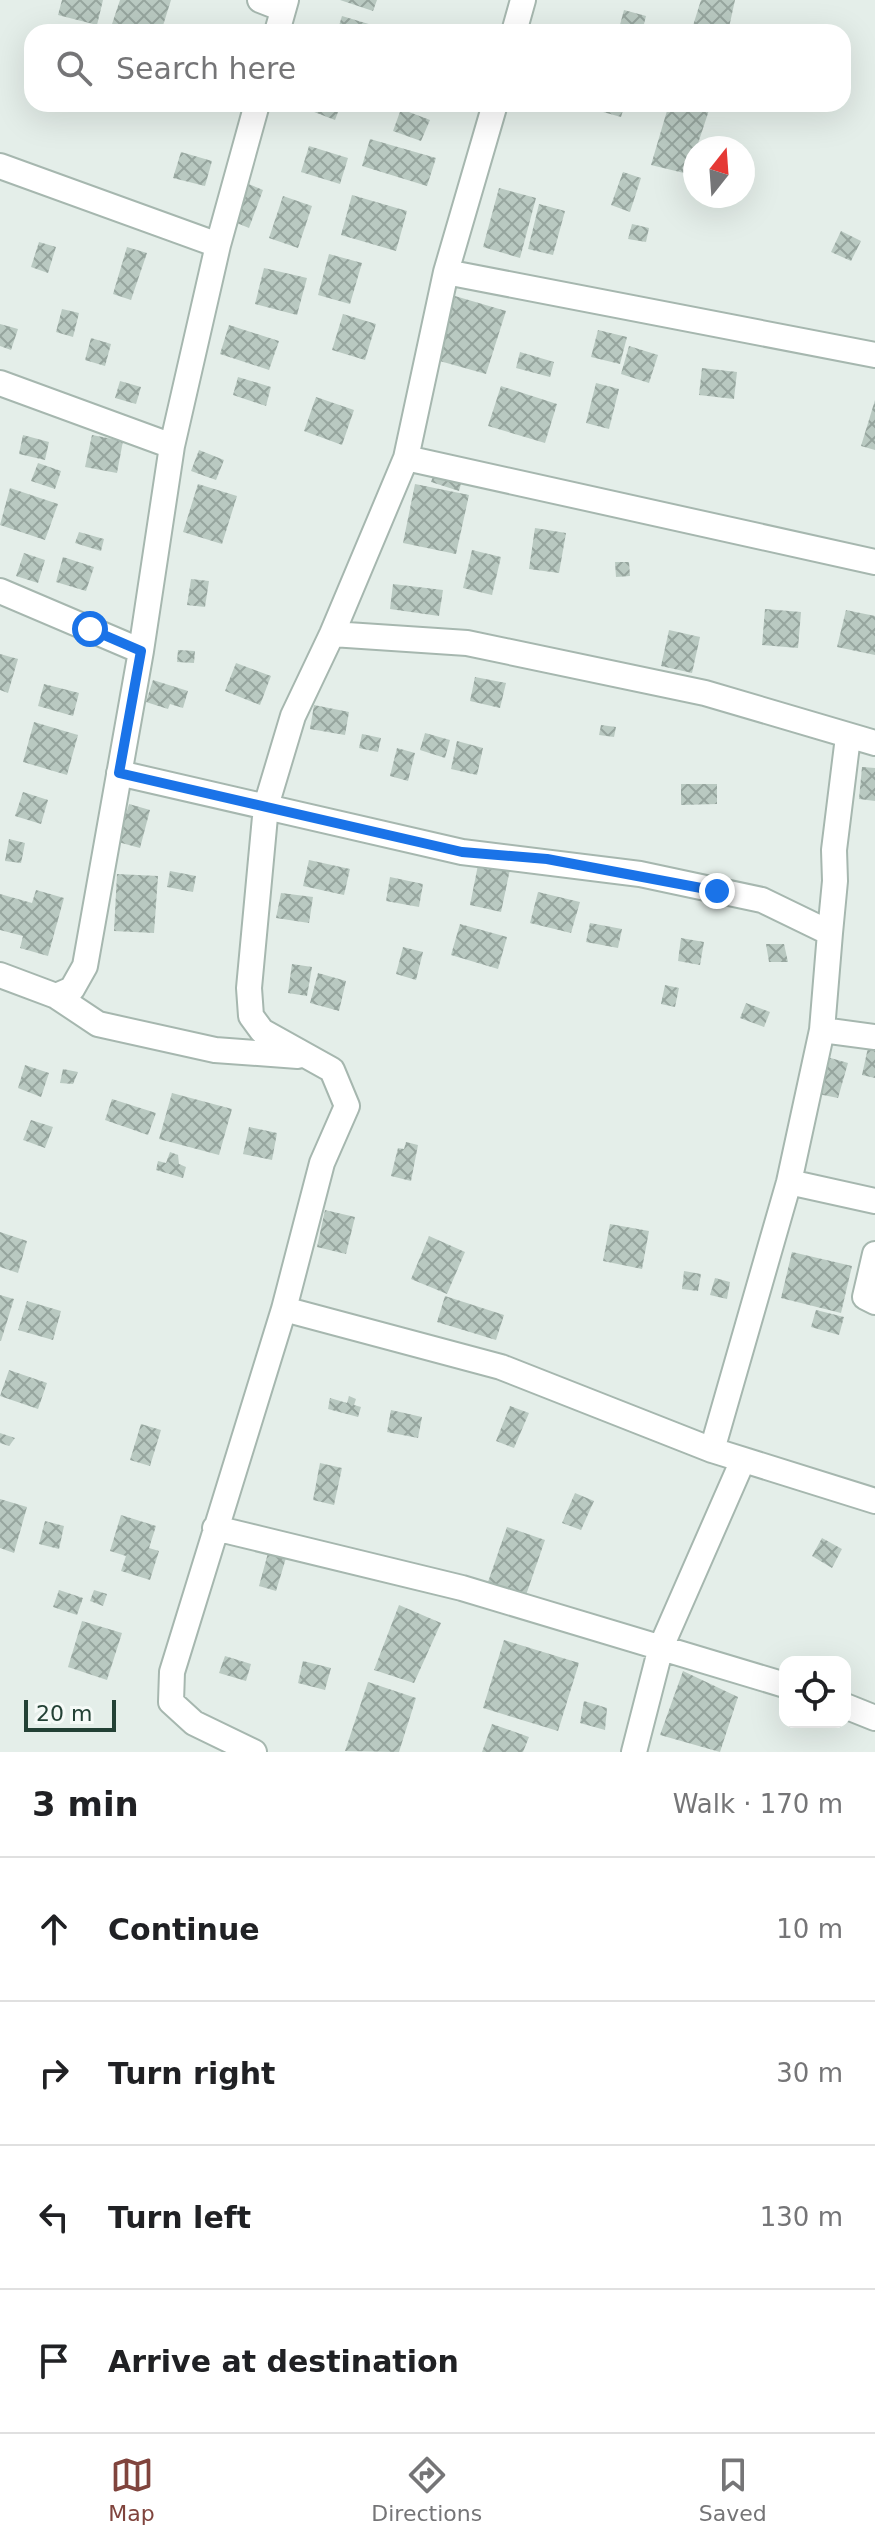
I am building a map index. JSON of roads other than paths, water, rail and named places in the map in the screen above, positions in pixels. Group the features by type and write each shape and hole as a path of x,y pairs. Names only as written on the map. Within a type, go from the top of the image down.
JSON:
{"street":[{"path":"260,0 282,14"},
{"path":"516,24 523,0"},
{"path":"56,996 72,989 85,966 141,651 172,446 218,245 255,112"},
{"path":"244,1750 194,1723 171,1702 172,1672 284,1309 322,1163 347,1106 332,1070 262,1031 251,1016 249,988 266,806 293,716 332,634 406,458 446,272 493,112"},
{"path":"0,166 218,245"},
{"path":"446,272 875,355"},
{"path":"0,383 172,446"},
{"path":"406,458 875,562"},
{"path":"0,591 141,651"},
{"path":"332,634 467,643 705,693 875,743"},
{"path":"712,1450 789,1182 822,1030 835,881 834,850 848,737"},
{"path":"119,773 462,852 547,859 640,874 762,900 830,933"},
{"path":"0,975 56,996 98,1024 215,1050 304,1056"},
{"path":"822,1030 875,1037"},
{"path":"789,1182 875,1201"},
{"path":"875,1254 865,1297 875,1302"},
{"path":"284,1309 501,1367 712,1450 875,1501"},
{"path":"634,1752 661,1647 743,1460"},
{"path":"215,1528 462,1588 779,1683"},
{"path":"851,1708 875,1718"}]}
